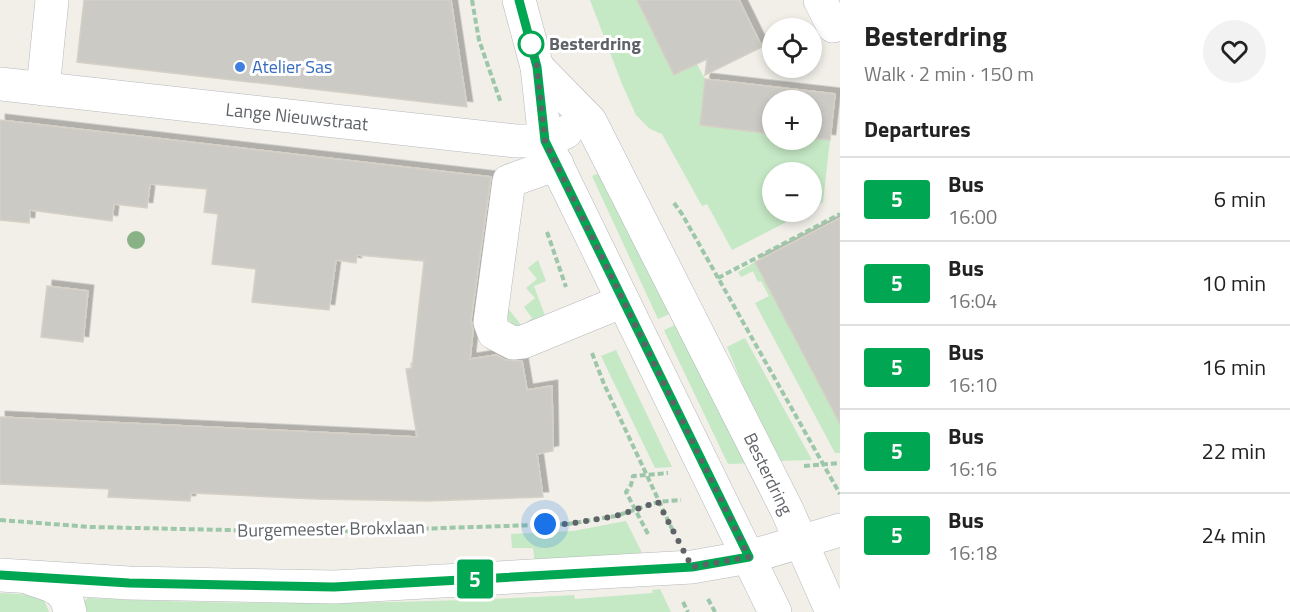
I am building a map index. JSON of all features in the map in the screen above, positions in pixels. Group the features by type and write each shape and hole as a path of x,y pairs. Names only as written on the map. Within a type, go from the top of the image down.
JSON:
{"street":[{"path":"43,88 52,0"},
{"name":"Besterdring","path":"519,0 537,67 551,153 775,612"},
{"name":"Besterdring","path":"537,67 590,121 801,542 825,609"},
{"name":"Lange Nieuwstraat","path":"0,84 515,141 551,153 590,121"},
{"path":"551,153 509,180 490,322 494,333 513,343 524,342 623,302"},
{"path":"13,576 129,583 334,587 692,567 749,557 840,530"},
{"path":"13,576 59,589 66,598 70,612"}],"path":[{"path":"718,278 840,214"},
{"path":"646,474 692,567"},
{"name":"Burgemeester Brokxlaan","path":"0,519 91,527 319,532 568,524 616,516 658,502"}],"green space":[{"path":"590,0 637,0 674,74 697,64 705,79 700,125 762,133 762,150 822,150 822,139 830,140 823,202 822,162 762,162 762,222 787,222 732,250 707,204 702,206 662,134 650,129 636,115"},
{"path":"605,171 672,313 658,319 592,176"},
{"path":"538,260 546,281 534,286 548,324 533,328 519,328 510,322 506,306 522,326 532,318 524,307 535,298 526,288 537,279 528,268"},
{"path":"755,262 840,381 840,453 835,453 755,303 769,296 761,281 758,282 753,271 741,277 738,272"},
{"path":"677,324 756,463 728,464 664,330"},
{"path":"745,338 812,460 778,461 762,432 727,347"},
{"path":"616,350 672,467 655,468 601,356"},
{"path":"626,521 642,553 535,563 533,548 512,548 511,534 573,531"},
{"path":"660,589 671,612 85,612 85,600 88,598 270,603 392,602 574,595 575,599 653,593 652,590"},
{"path":"0,593 35,595 44,600 49,612 0,612"}],"building":[{"path":"84,0 451,0 467,107 77,62"},
{"path":"637,0 739,0 762,47 705,75 707,59 674,75"},
{"path":"705,79 800,90 762,90 762,133 700,125"},
{"path":"822,92 835,94 830,140 822,139"},
{"path":"0,120 491,177 471,320 473,331 470,359 496,355 505,360 522,361 527,390 552,386 553,451 537,454 543,497 427,501 191,493 190,501 108,497 109,489 0,484 0,417 417,437 406,369 412,368 424,261 357,255 356,263 336,260 329,310 252,302 256,269 212,264 218,214 204,212 207,189 150,184 147,208 114,204 112,221 30,210 29,223 0,220"},
{"path":"840,218 840,424 755,262"},
{"path":"47,286 88,291 83,342 41,337"}],"bus line":[{"name":"5","path":"0,575 129,583 334,587 692,567 749,557 545,141 537,67 519,0"}],"place":[{"name":"Besterdring","path":"531,44"},
{"name":"Atelier Sas","path":"240,67"}],"route":[{"path":"531,44 530,39 537,67 545,141 749,557 692,567 658,502 616,516 568,524 545,524"}]}
